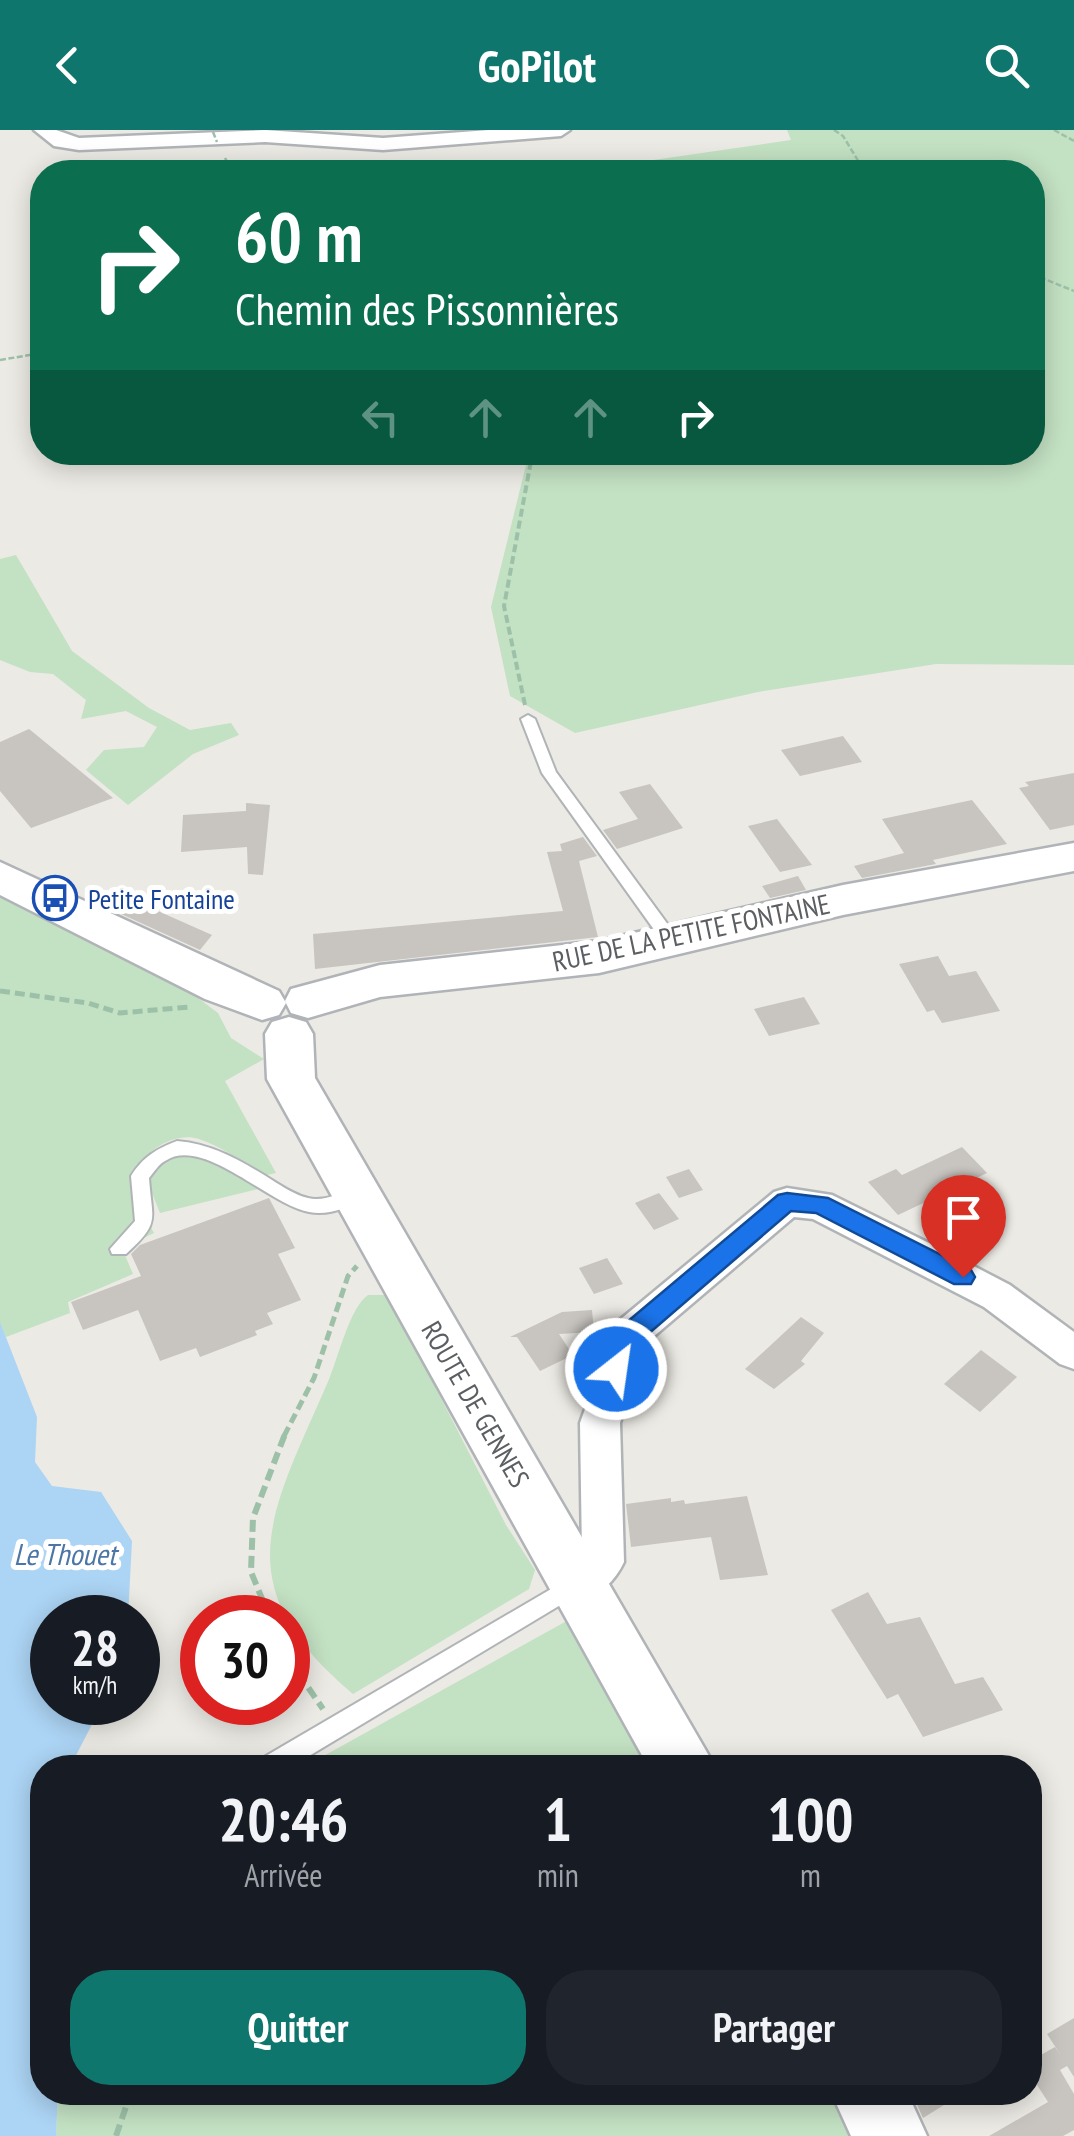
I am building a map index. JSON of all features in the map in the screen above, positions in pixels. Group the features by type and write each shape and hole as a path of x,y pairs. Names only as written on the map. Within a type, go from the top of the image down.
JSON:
{"main road":[{"name":"RUE DE LA PETITE FONTAINE","path":"270,1006 380,981 599,957 843,900 1074,857"},
{"path":"0,877 270,1006"},
{"name":"ROUTE DE GENNES","path":"270,1006 291,1079 677,1755"},
{"path":"874,2105 891,2136"}],"street":[{"path":"43,130 61,142 79,144 248,136 383,144 561,130"},
{"path":"580,1582 603,1562 600,1423 630,1334 787,1202 820,1204 963,1277 998,1296 1074,1353"}],"lane":[{"path":"528,719 549,774 671,941"},
{"path":"119,1249 142,1230 148,1215 140,1176 150,1160 174,1150 202,1149 227,1159 302,1204 368,1218"},
{"path":"289,1755 580,1582"}],"path":[{"path":"834,130 844,136 858,160"},
{"path":"1054,130 1074,141"},
{"path":"214,132 217,142"},
{"path":"1045,280 1074,292"},
{"path":"0,360 30,355"},
{"path":"528,719 504,606 531,465"},
{"path":"0,990 139,1014 188,1008 270,1006"},
{"path":"260,1595 251,1572 253,1518 285,1434 314,1378 368,1218"},
{"path":"310,1690 336,1727"},
{"path":"116,2136 126,2105"}],"green space":[{"path":"787,130 1074,130 1074,665 936,664 758,692 575,733 510,696 491,607 526,465 1045,465 1045,160 653,160 791,140"},
{"path":"16,555 72,651 149,708 190,730 231,723 239,735 193,754 128,805 86,770 104,750 144,747 157,727 126,711 81,719 86,700 53,674 30,672 0,660 0,559"},
{"path":"0,896 186,989 218,1013 231,1038 264,1059 225,1081 276,1173 262,1176 224,1150 199,1139 188,1137 165,1143 145,1158 134,1179 136,1201 154,1233 129,1245 124,1253 133,1274 68,1302 70,1313 6,1337 0,1323"},
{"path":"192,1154 215,1162 258,1189 160,1213 150,1188 150,1173 174,1155"},
{"path":"368,1295 388,1295 506,1525 535,1570 529,1589 353,1694 310,1651 310,1595 277,1595 270,1548 276,1511 289,1473 361,1302"},
{"path":"572,1618 651,1755 325,1755"},
{"path":"57,2105 851,2105 869,2136 56,2136"}],"water":[{"name":"Le Thouet","path":"0,1322 37,1417 35,1462 52,1486 101,1492 132,1541 129,1595 30,1595 30,1725 92,1725 76,1755 30,1755 30,2105 57,2105 56,2136 0,2136"}],"building":[{"path":"29,729 113,798 31,828 0,791 0,742"},
{"path":"843,736 862,762 800,776 781,750"},
{"path":"1074,773 1074,825 1050,830 1019,788 1029,786 1025,782"},
{"path":"650,784 683,828 617,849 603,830 638,819 619,792"},
{"path":"972,800 1007,844 933,860 936,864 862,878 854,866 904,853 882,819"},
{"path":"246,803 270,805 263,875 248,874 247,847 181,852 183,815 246,811"},
{"path":"777,819 812,865 780,872 748,826"},
{"path":"583,837 597,856 579,861 598,937 315,969 313,934 563,911 547,852 562,851 560,844"},
{"path":"798,876 806,890 770,898 762,886"},
{"path":"122,896 212,935 200,950 108,908"},
{"path":"938,956 949,976 976,971 1000,1011 942,1023 934,1010 927,1012 899,964"},
{"path":"804,997 820,1024 769,1036 754,1009"},
{"path":"962,1147 987,1173 898,1215 868,1182 896,1169 902,1175"},
{"path":"689,1169 703,1190 679,1198 666,1177"},
{"path":"659,1193 679,1219 654,1230 635,1203"},
{"path":"269,1198 295,1248 278,1254 301,1300 267,1313 273,1324 255,1331 257,1335 200,1357 196,1348 160,1361 138,1310 83,1330 71,1302 141,1276 131,1254 140,1245"},
{"path":"607,1258 623,1284 594,1294 579,1268"},
{"path":"592,1310 594,1332 559,1334 573,1355 540,1371 517,1337 510,1337 562,1312"},
{"path":"801,1317 824,1333 801,1361 805,1364 774,1389 745,1369"},
{"path":"981,1350 1017,1377 980,1412 944,1384"},
{"path":"747,1496 768,1575 720,1580 711,1537 631,1547 626,1504 671,1498 671,1502 684,1500 685,1504"},
{"path":"868,1592 887,1624 920,1617 955,1684 983,1677 1003,1710 923,1737 898,1694 887,1699 831,1610"},
{"path":"1074,2018 1074,2077 1067,2066 1060,2070 1074,2094 1074,2130 1063,2136 989,2136 1048,2102 1042,2093 1042,2054 1055,2047 1060,2054 1047,2034"},
{"path":"917,2105 944,2105 923,2118"}],"place":[{"name":"Petite Fontaine","path":"55,898"}],"route":[{"path":"616,1369 630,1334 787,1202 820,1204 963,1277"}]}
